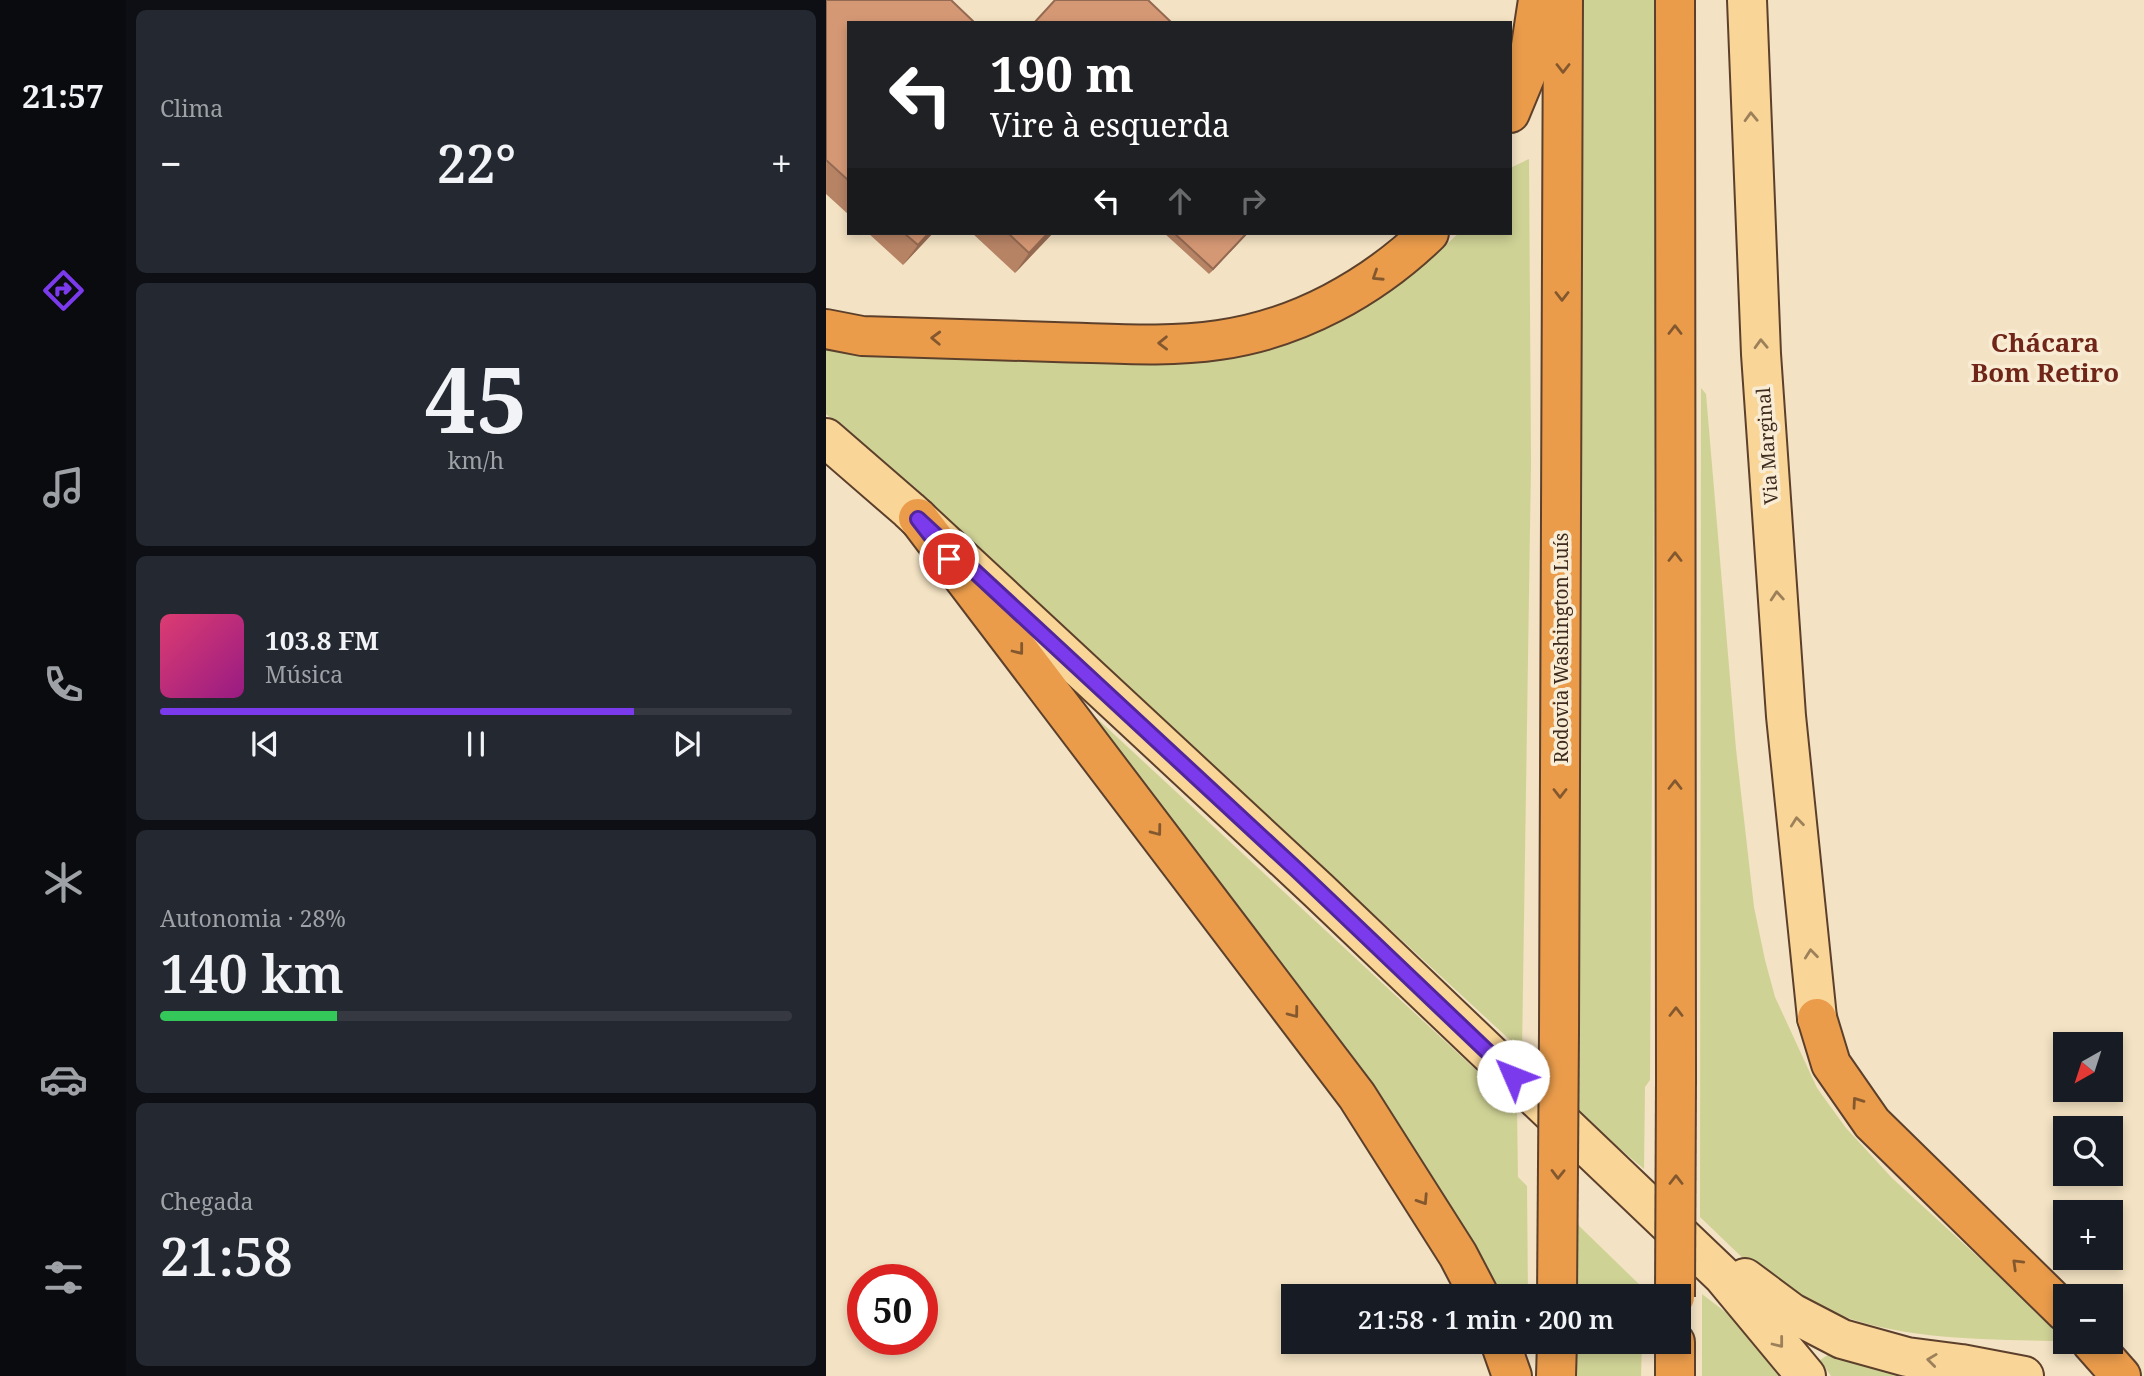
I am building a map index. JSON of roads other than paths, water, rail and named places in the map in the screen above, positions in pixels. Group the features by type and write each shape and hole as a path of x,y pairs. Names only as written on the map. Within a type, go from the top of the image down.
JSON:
{"highway":[{"path":"1512,108 1527,72 1538,0"},
{"name":"Rodovia Washington Luís","path":"1557,1284 1563,0"},
{"path":"1675,0 1675,1284"},
{"path":"826,329 862,336 1161,343 1219,340 1283,325 1342,299 1400,261 1427,235"},
{"path":"913,514 1134,800 1357,1096 1458,1255 1473,1284"},
{"path":"1818,1018 1831,1064 1872,1123 2053,1300"},
{"path":"1504,1354 1512,1376"},
{"path":"1556,1376 1557,1354"},
{"path":"1675,1354 1675,1376"},
{"path":"2102,1354 2121,1376"}],"main road":[{"name":"Via Marginal","path":"1747,0 1761,354 1786,716 1818,1018"},
{"path":"826,413 913,514"},
{"path":"826,438 913,514 1328,899 1723,1276 1806,1376"},
{"path":"1630,1188 1792,1313 1842,1339 1907,1357 2024,1376"}],"district":[{"name":"Chácara Bom Retiro","path":"2045,357"}]}
